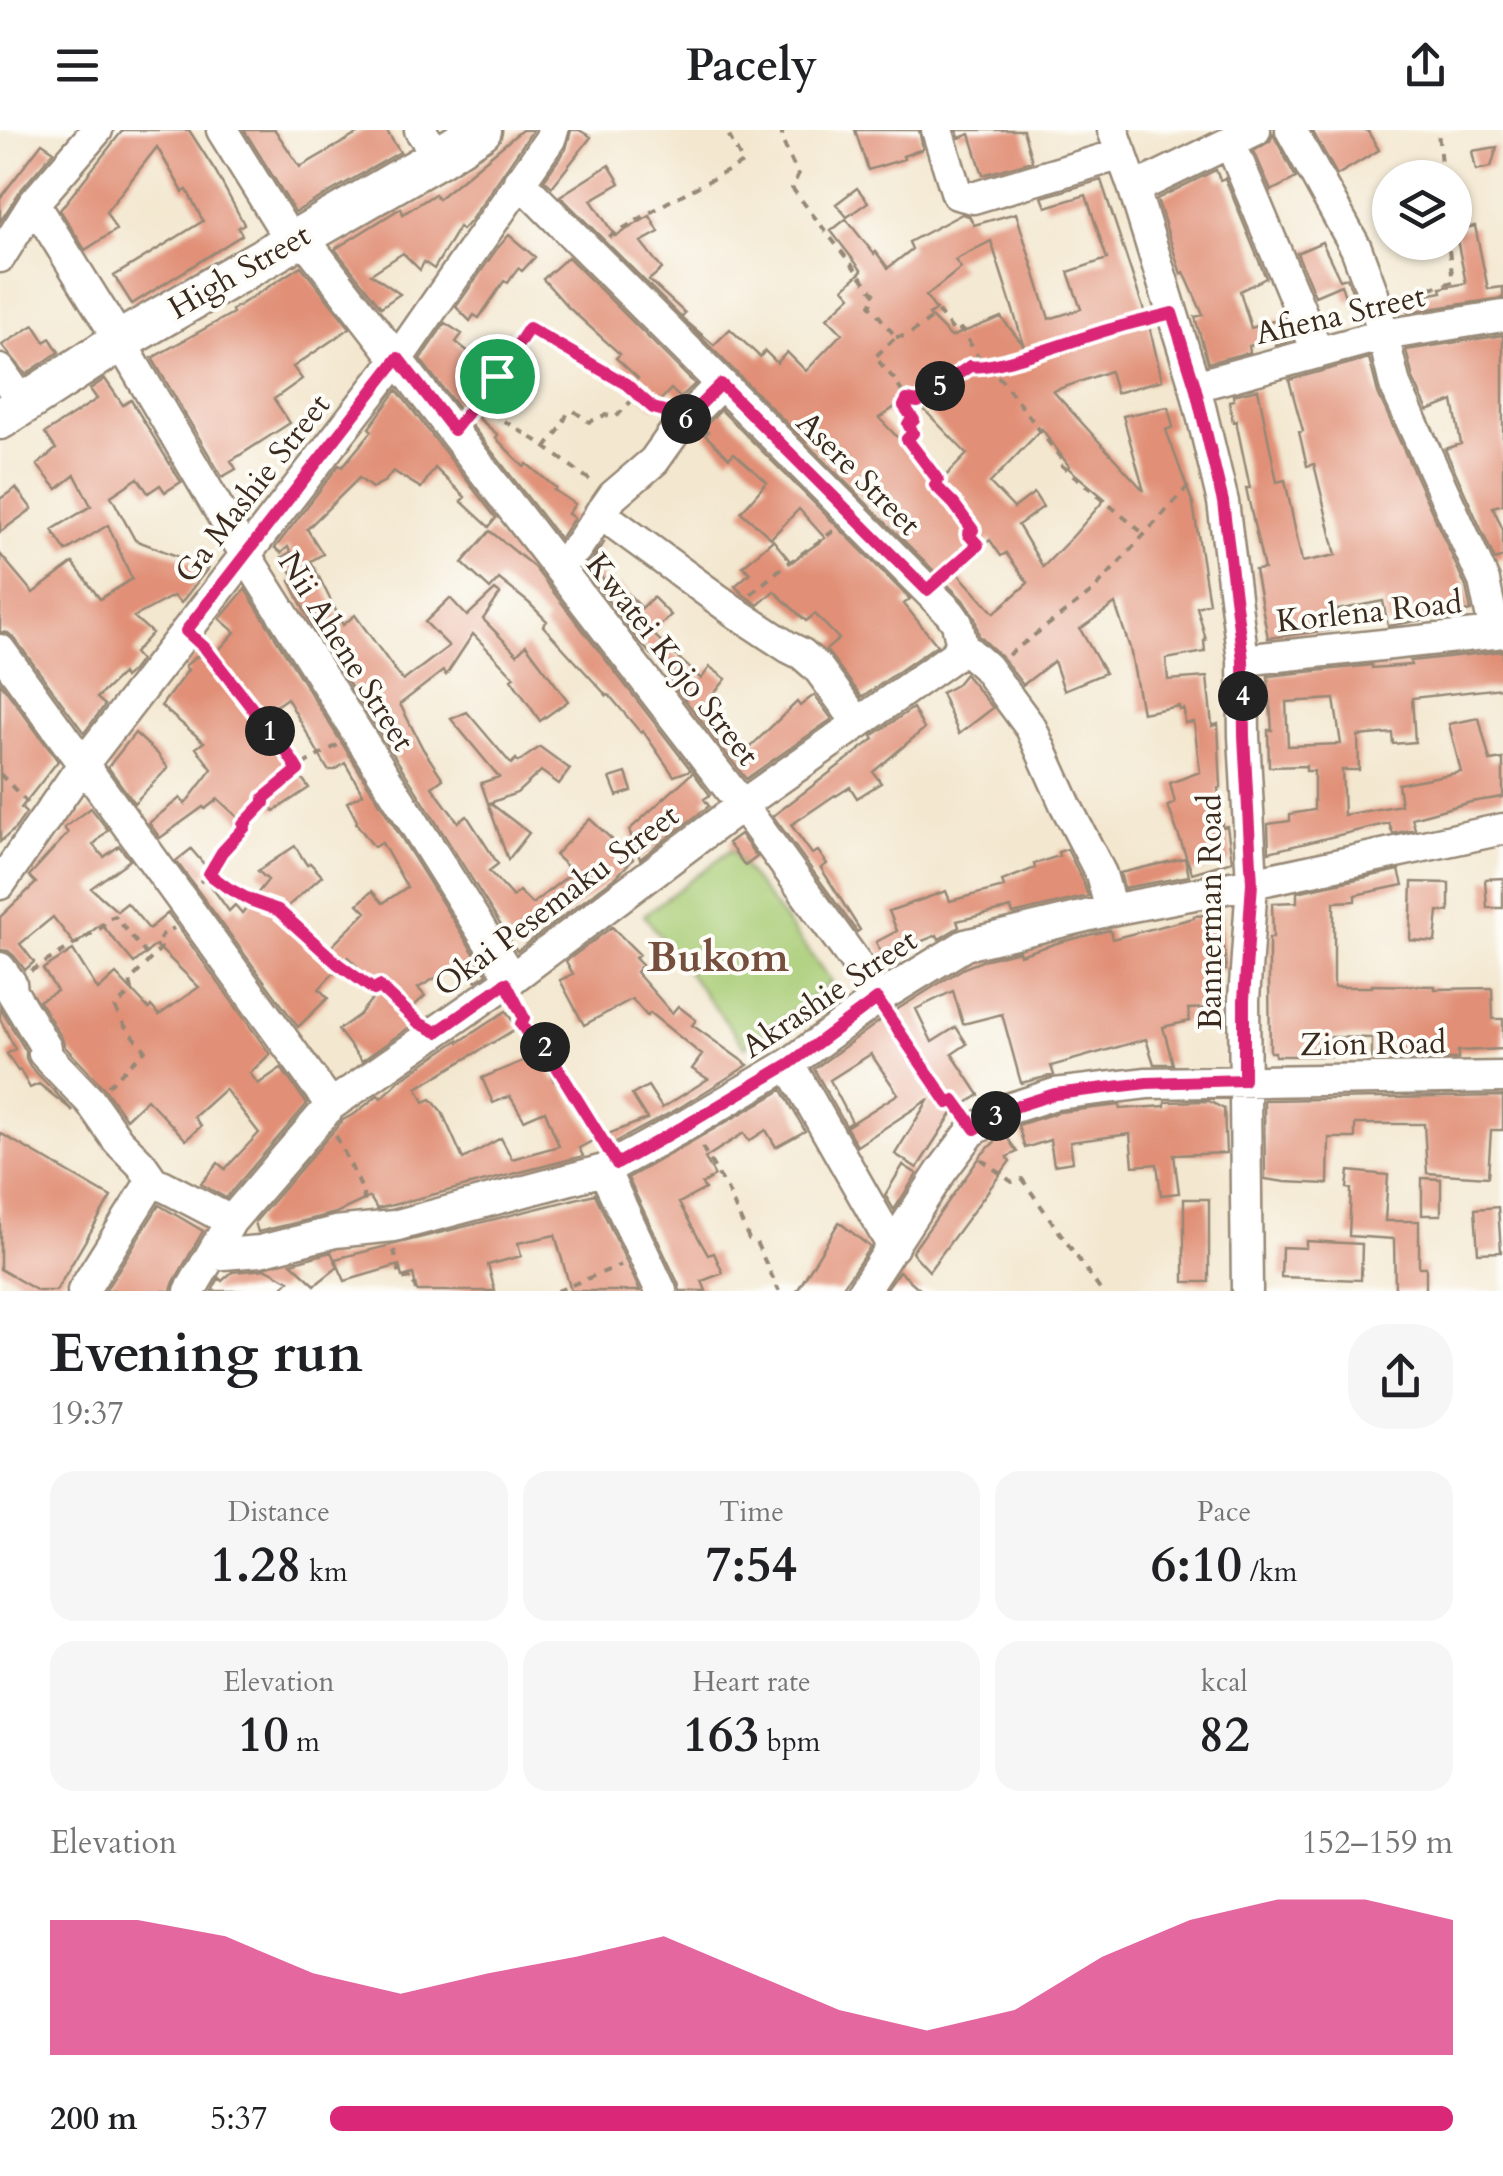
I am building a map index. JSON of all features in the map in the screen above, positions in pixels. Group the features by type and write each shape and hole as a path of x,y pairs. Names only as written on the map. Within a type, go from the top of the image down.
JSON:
{"main road":[{"name":"High Street","path":"12,411 120,341 296,238 429,144 482,130"}],"street":[{"path":"0,258 34,203 98,130"},
{"name":"Kwatei Kojo Street","path":"222,130 296,238 398,358 742,805 854,960 877,999"},
{"name":"Ga Mashie Street","path":"0,884 84,763 398,358 553,130"},
{"path":"937,130 957,194 966,198 1118,142"},
{"path":"1291,130 1356,248 1395,385 1484,581 1499,633"},
{"path":"1134,188 1242,136 1318,353"},
{"name":"Bannerman Road","path":"1118,142 1195,386 1223,502 1243,660 1252,883 1244,1000 1247,1291"},
{"name":"Asere Street","path":"519,181 957,622 962,646 988,670 1031,728 1100,874 1110,910"},
{"name":"Nii Ahene Street","path":"34,203 245,554 510,981"},
{"name":"Afiena Street","path":"1195,386 1382,335 1503,316"},
{"path":"0,370 12,411"},
{"path":"558,566 576,549 604,508 654,461 679,426 721,384"},
{"path":"604,508 734,612 802,654 858,723"},
{"name":"Korlena Road","path":"1243,660 1499,633"},
{"name":"Okai Pesemaku Street","path":"190,1291 230,1221 326,1111 510,981 742,805 952,657 962,646"},
{"path":"0,650 188,907 326,1111"},
{"name":"Akrashie Street","path":"211,1255 260,1251 335,1232 378,1227 570,1181 610,1167 789,1064 877,999 965,945 1110,910 1503,829"},
{"path":"6,975 46,1048 44,1053 155,1184"},
{"path":"789,1064 893,1247"},
{"name":"Zion Road","path":"968,1137 1008,1109 1055,1094 1147,1083 1503,1077"},
{"path":"863,1291 968,1137"},
{"path":"610,1167 661,1291"},
{"path":"83,1291 148,1187 162,1185 230,1221"}],"path":[{"path":"588,250 743,163 726,130"},
{"path":"785,130 782,140 798,175 792,188 876,296 870,305 896,337"},
{"path":"1438,130 1441,160"},
{"path":"1433,327 1427,289 1454,282 1451,260"},
{"path":"1144,534 1060,464 1062,461 1001,378 984,367 961,329 955,333 939,313 907,336 896,337 875,357 907,400 918,402 970,366 984,367 1172,313"},
{"path":"454,430 529,328 611,374 679,426"},
{"path":"546,448 567,414 574,411 589,422 605,415 616,417 638,393"},
{"path":"907,400 904,406 914,420 908,424 913,433 907,439 938,480 935,485 973,530 968,534 978,545 927,590"},
{"path":"504,421 600,487 604,508"},
{"path":"988,670 1093,591 1197,478 1216,474"},
{"path":"734,612 779,570 854,517"},
{"path":"186,631 214,659 298,770"},
{"path":"85,1097 98,1087 102,1091 145,1050 115,1008 132,990 130,981 161,948 158,944 162,935 188,907 222,852 264,803 264,798 306,762 358,734"},
{"path":"0,774 45,819"},
{"path":"209,874 250,900 278,910 338,964 374,990 379,986 419,1023 437,1032"},
{"path":"6,975 89,936 115,916 149,958"},
{"path":"510,981 524,1018 521,1024 536,1046 544,1046 610,1167"},
{"path":"877,999 948,1103 954,1100 968,1137 1012,1182 1022,1179 1101,1291"},
{"path":"326,1111 401,1278 412,1276 416,1291"},
{"path":"688,1124 728,1191 749,1239 756,1242 779,1291"},
{"path":"557,1291 644,1256"}],"green space":[{"path":"731,850 832,982 745,1047 644,915"}],"building":[{"path":"123,130 189,130 244,224 238,228 242,235 132,304 114,276 203,221 157,147 106,212 116,230 85,250 60,210"},
{"path":"244,130 275,130 300,167 364,130 386,130 400,152 295,212"},
{"path":"522,130 533,130 471,220 462,230 459,227 434,269 424,262 420,270 403,253 371,274 400,294 381,307 335,249 401,208 403,214 435,194 438,199"},
{"path":"571,130 591,137 552,187 544,180 566,149"},
{"path":"855,130 919,130 923,149 868,170"},
{"path":"957,130 1023,130 1032,161 983,175 970,134 959,138"},
{"path":"1312,130 1367,130 1379,150 1337,175"},
{"path":"1273,134 1296,178 1271,191 1254,151 1270,141"},
{"path":"42,143 54,151 0,222 0,198"},
{"path":"1497,147 1491,167 1476,170 1472,151"},
{"path":"609,165 620,183 591,200 615,236 650,216 659,232 641,242 662,269 649,280 685,313 681,317 714,345 730,329 760,357 765,351 777,363 787,352 806,371 842,333 827,318 851,296 844,288 862,271 831,231 846,219 888,268 912,249 909,242 962,214 969,216 974,225 1016,213 1049,319 1081,309 1068,272 1107,259 1086,195 1046,207 1042,197 1101,180 1150,329 1162,380 1116,393 1110,371 1053,391 1144,491 1123,416 1168,407 1173,427 1166,430 1193,504 1209,603 1197,607 1206,640 1205,652 1166,659 1168,680 1207,677 1212,726 1218,724 1222,827 1227,826 1232,861 1192,873 1168,806 1175,803 1170,783 1200,772 1194,722 1185,723 1184,709 1179,710 1179,706 1142,713 1130,648 1115,604 1080,629 1105,673 1064,690 1054,661 1023,685 1001,656 979,636 975,618 963,600 560,196","holes":["991,241 1024,346 1001,317 951,337 929,315 936,310 926,296 961,268 955,260","911,396 967,454 940,482 879,418","1042,429 1068,468 1105,499 1043,567 1018,525 1043,507 1034,493 1014,508 990,483","990,540 1001,556 1006,553 1028,583 994,613 952,567 978,542 981,547"]},
{"path":"1216,170 1220,180 1225,178 1266,278 1240,291 1251,328 1283,318 1292,340 1249,346 1250,352 1208,363 1195,317 1203,315 1184,272 1181,274 1157,199"},
{"path":"857,188 868,202 847,217 836,204"},
{"path":"1475,226 1488,289 1503,287 1503,298 1408,312 1404,299 1466,283 1461,260 1472,260"},
{"path":"509,235 535,257 522,271 518,268 508,283 504,281 479,318 474,315 470,321 456,307"},
{"path":"1322,242 1340,280 1347,278 1355,299 1347,302 1341,285 1315,296 1297,253"},
{"path":"568,257 695,384 680,398 671,389 654,407 631,386 638,378 616,358 620,354 543,279"},
{"path":"301,266 350,328 293,367 302,379 274,399 290,423 231,461 236,469 222,477 152,358 233,313 232,310"},
{"path":"445,323 462,334 456,342 497,374 469,410 498,435 496,438 524,467 527,464 575,504 568,514 574,518 560,539 420,359"},
{"path":"34,325 45,342 50,338 59,352 26,374 2,345"},
{"path":"1503,335 1503,504 1493,507 1503,530 1503,557 1495,560 1445,449 1461,444 1453,401 1428,411 1413,379 1406,350"},
{"path":"1369,358 1378,393 1466,587 1471,611 1388,626 1383,601 1327,612 1330,630 1268,638 1255,570 1264,569 1229,401 1234,400 1233,395 1258,389 1277,482 1285,480 1302,562 1336,555 1314,464 1307,466 1299,432 1303,431 1289,380"},
{"path":"105,379 123,405 131,400 181,482 165,492 160,485 148,493 138,478 111,496 135,540 208,568 181,603 173,596 134,617 152,633 134,653 140,660 131,672 124,678 122,674 97,698 105,705 84,733 15,639 0,632 0,554 33,593 73,563 100,599 132,579 108,525 66,551 52,530 91,506 75,475 57,489 37,465 56,449 45,433 97,399 90,389"},
{"path":"397,390 496,518 489,527 461,501 465,497 435,468 421,488 393,471 372,488 359,478 307,529 323,554 311,561 343,625 355,615 403,681 449,646 425,622 450,598 467,616 495,590 500,594 483,619 517,654 526,645 568,701 540,721 511,679 514,677 473,634 446,675 443,671 400,704 443,779 432,787 458,822 467,816 498,864 489,871 513,897 519,891 532,904 573,872 555,855 590,819 633,859 616,877 517,951 310,622 290,581 296,579 282,557 291,552 288,547 281,553 275,548 339,465 342,467 372,431 369,428"},
{"path":"721,410 910,599 904,604 937,645 862,697 826,650 839,639 815,614 806,621 774,591 758,605 735,586 750,573 743,566 773,540 791,562 825,538 799,509 771,538 741,512 767,482 734,453 729,458 705,435 708,432 703,428"},
{"path":"16,488 32,509 0,532 0,499"},
{"path":"490,531 534,567 691,770 674,776 643,731 543,626 547,621 499,579 490,589 462,563"},
{"path":"605,541 590,565 613,590 619,585 642,608 653,597 671,615 652,633 701,679 710,667 726,679 707,702 746,751 797,702 800,706 814,695 832,719 746,779 668,678 672,675 641,644 583,568"},
{"path":"245,589 487,974 476,981 472,975 465,979 456,966 418,988 425,996 405,1014 414,1024 362,1061 338,1030 359,1015 379,990 348,957 319,989 328,998 298,1027 176,861 191,849 209,870 203,875 229,911 235,905 242,913 268,880 258,871 295,846 307,865 310,863 322,876 279,914 323,955 366,912 358,904 372,891 383,903 407,887 382,843 374,847 356,823 347,802 363,794 345,763 328,770 287,698 259,718 309,788 274,811 266,799 243,822 218,799 160,838 149,823 180,798 185,804 212,769 196,748 204,742 161,706 188,670 185,666 203,651 210,660 235,632 220,619"},
{"path":"1503,651 1503,688 1412,698 1415,742 1393,744 1392,733 1358,736 1359,770 1342,770 1344,815 1401,805 1398,784 1461,772 1449,724 1479,718 1490,761 1503,759 1503,797 1412,818 1415,829 1393,834 1389,823 1269,852 1268,824 1290,821 1290,814 1314,810 1314,771 1306,771 1306,766 1269,767 1268,730 1272,730 1268,676 1411,665 1410,661","holes":["1334,699 1341,744 1288,746 1286,702"]},
{"path":"965,674 993,708 959,734 941,693 956,685"},
{"path":"0,682 58,761 21,808 26,813 15,829 0,842"},
{"path":"913,708 924,729 873,772 881,783 857,798 850,787 791,825 812,854 818,851 827,864 821,868 860,930 857,932 773,816"},
{"path":"467,712 511,764 540,747 570,769 559,784 541,771 517,793 490,803 529,833 508,860 481,783 499,777 451,719"},
{"path":"135,733 168,768 134,803 108,767"},
{"path":"693,772 710,795 704,799 709,806 640,859 629,830"},
{"path":"626,773 632,791 617,796 610,778"},
{"path":"91,808 108,830 93,845 104,857 119,846 130,860 91,888 117,911 127,903 149,929 168,913 270,1054 250,1073 258,1084 281,1068 307,1104 226,1198 201,1184 218,1163 225,1169 259,1133 225,1089 194,1117 201,1126 186,1140 147,1099 126,1119 104,1088 65,1047 39,1001 57,991 43,969 73,950 98,990 116,974 159,1015 199,987 156,945 134,963 101,924 75,945 53,917 20,944 34,962 25,970 8,951 0,950 0,917 36,883 29,876 68,833 64,828"},
{"path":"740,834 757,857 745,866 728,843"},
{"path":"1067,849 1088,896 1013,914 1011,908 957,921 959,927 939,939 937,935 883,957 876,942 897,931 889,911 946,891 950,901 1004,887 1002,881"},
{"path":"1185,858 1189,876 1124,888 1120,873"},
{"path":"1399,870 1403,885 1355,895 1355,901 1334,902 1334,987 1492,988 1493,1019 1503,1019 1503,1049 1458,1051 1458,1059 1372,1058 1372,1038 1331,1037 1331,1056 1275,1056 1275,1052 1270,1052 1272,903 1297,902 1297,892"},
{"path":"1503,878 1503,908 1487,908 1485,879"},
{"path":"1412,882 1449,883 1449,912 1438,911 1435,942 1410,940"},
{"path":"1221,914 1226,970 1208,971 1210,1008 1188,1009 1190,1021 1163,1027 1173,1064 1154,1064 1146,1039 1051,1066 1054,1075 1021,1083 1002,1014 963,1024 953,991 916,1009 932,1042 956,1027 967,1044 952,1054 979,1095 953,1112 917,1168 895,1154 929,1099 857,1146 846,1127 898,1094 871,1054 830,1080 852,1122 846,1126 814,1069 888,1015 964,968 987,959 1019,951 1020,955 1110,930 1112,939 1194,916"},
{"path":"612,927 639,954 635,958 642,965 636,972 672,1013 678,1006 696,1020 692,1025 748,1065 612,1144 608,1134 647,1119 632,1095 648,1086 662,1108 708,1079 692,1069 702,1055 650,1013 647,1016 632,999 584,1025 560,980 573,974 566,961"},
{"path":"0,1008 26,1051 30,1066 73,1111 39,1084 30,1088 7,1054 15,1049 0,1019"},
{"path":"506,1011 517,1028 417,1088 424,1102 431,1099 442,1112 463,1159 501,1138 512,1159 559,1146 545,1111 524,1120 510,1096 493,1103 482,1078 542,1053 554,1081 559,1079 596,1139 579,1148 583,1156 377,1209 370,1197 336,1213 258,1232 255,1222 343,1120"},
{"path":"782,1090 805,1131 776,1147 766,1130 749,1141 744,1133 705,1158 715,1176 702,1184 705,1189 679,1203 708,1255 714,1253 723,1273 702,1281 706,1291 680,1291 628,1178"},
{"path":"1503,1096 1503,1130 1491,1130 1488,1177 1427,1173 1424,1124 1355,1124 1355,1138 1329,1138 1328,1184 1265,1179 1264,1100"},
{"path":"1209,1101 1224,1109 1226,1153 1174,1155 1179,1193 1161,1195 1157,1164 1133,1166 1130,1134 1070,1142 1073,1162 1054,1165 1050,1140 1025,1148 1018,1125 1059,1112"},
{"path":"0,1133 111,1197 56,1291 38,1291 0,1269"},
{"path":"1004,1133 1017,1152 1007,1157 1010,1161 929,1271 912,1252 983,1153"},
{"path":"903,1165 917,1174 894,1210 885,1195"},
{"path":"1349,1171 1388,1175 1385,1221 1419,1221 1419,1267 1426,1267 1426,1291 1395,1291 1394,1239 1349,1236"},
{"path":"1422,1178 1441,1179 1441,1215 1422,1215"},
{"path":"595,1194 640,1291 571,1291 555,1235 518,1243 521,1256 488,1265 495,1291 417,1291 413,1274 402,1277 399,1265 345,1281 335,1259"},
{"path":"1184,1199 1209,1199 1209,1282 1184,1282"},
{"path":"159,1205 203,1231 171,1291 105,1291"},
{"path":"1498,1207 1501,1252 1478,1253 1475,1209"},
{"path":"839,1222 870,1247 840,1291 797,1291"},
{"path":"1306,1241 1362,1244 1361,1280 1281,1277 1282,1247 1306,1248"},
{"path":"331,1252 338,1267 315,1285 291,1263"},
{"path":"267,1269 289,1281 278,1291 212,1291 219,1278 222,1281 232,1272"},
{"path":"899,1271 922,1291 885,1291"}],"district":[{"name":"Bukom","path":"718,956"}],"route":[{"path":"1172,313 1195,386 1223,502 1243,660 1252,883 1244,1000 1244,1080 1147,1083 1055,1094 1008,1109 975,1129 954,1100 948,1103 877,999 789,1064 617,1164 544,1046 536,1046 521,1024 524,1018 506,983 437,1032 419,1023 379,986 374,990 338,964 278,910 250,900 209,874 264,798 298,770 205,648 186,631 398,358 454,430 497,376 532,328 626,384 679,426 721,384 927,590 978,545 968,534 973,530 935,485 938,480 907,439 913,433 908,424 914,420 904,406 907,400 918,402 970,366 997,364 1172,313"}]}
